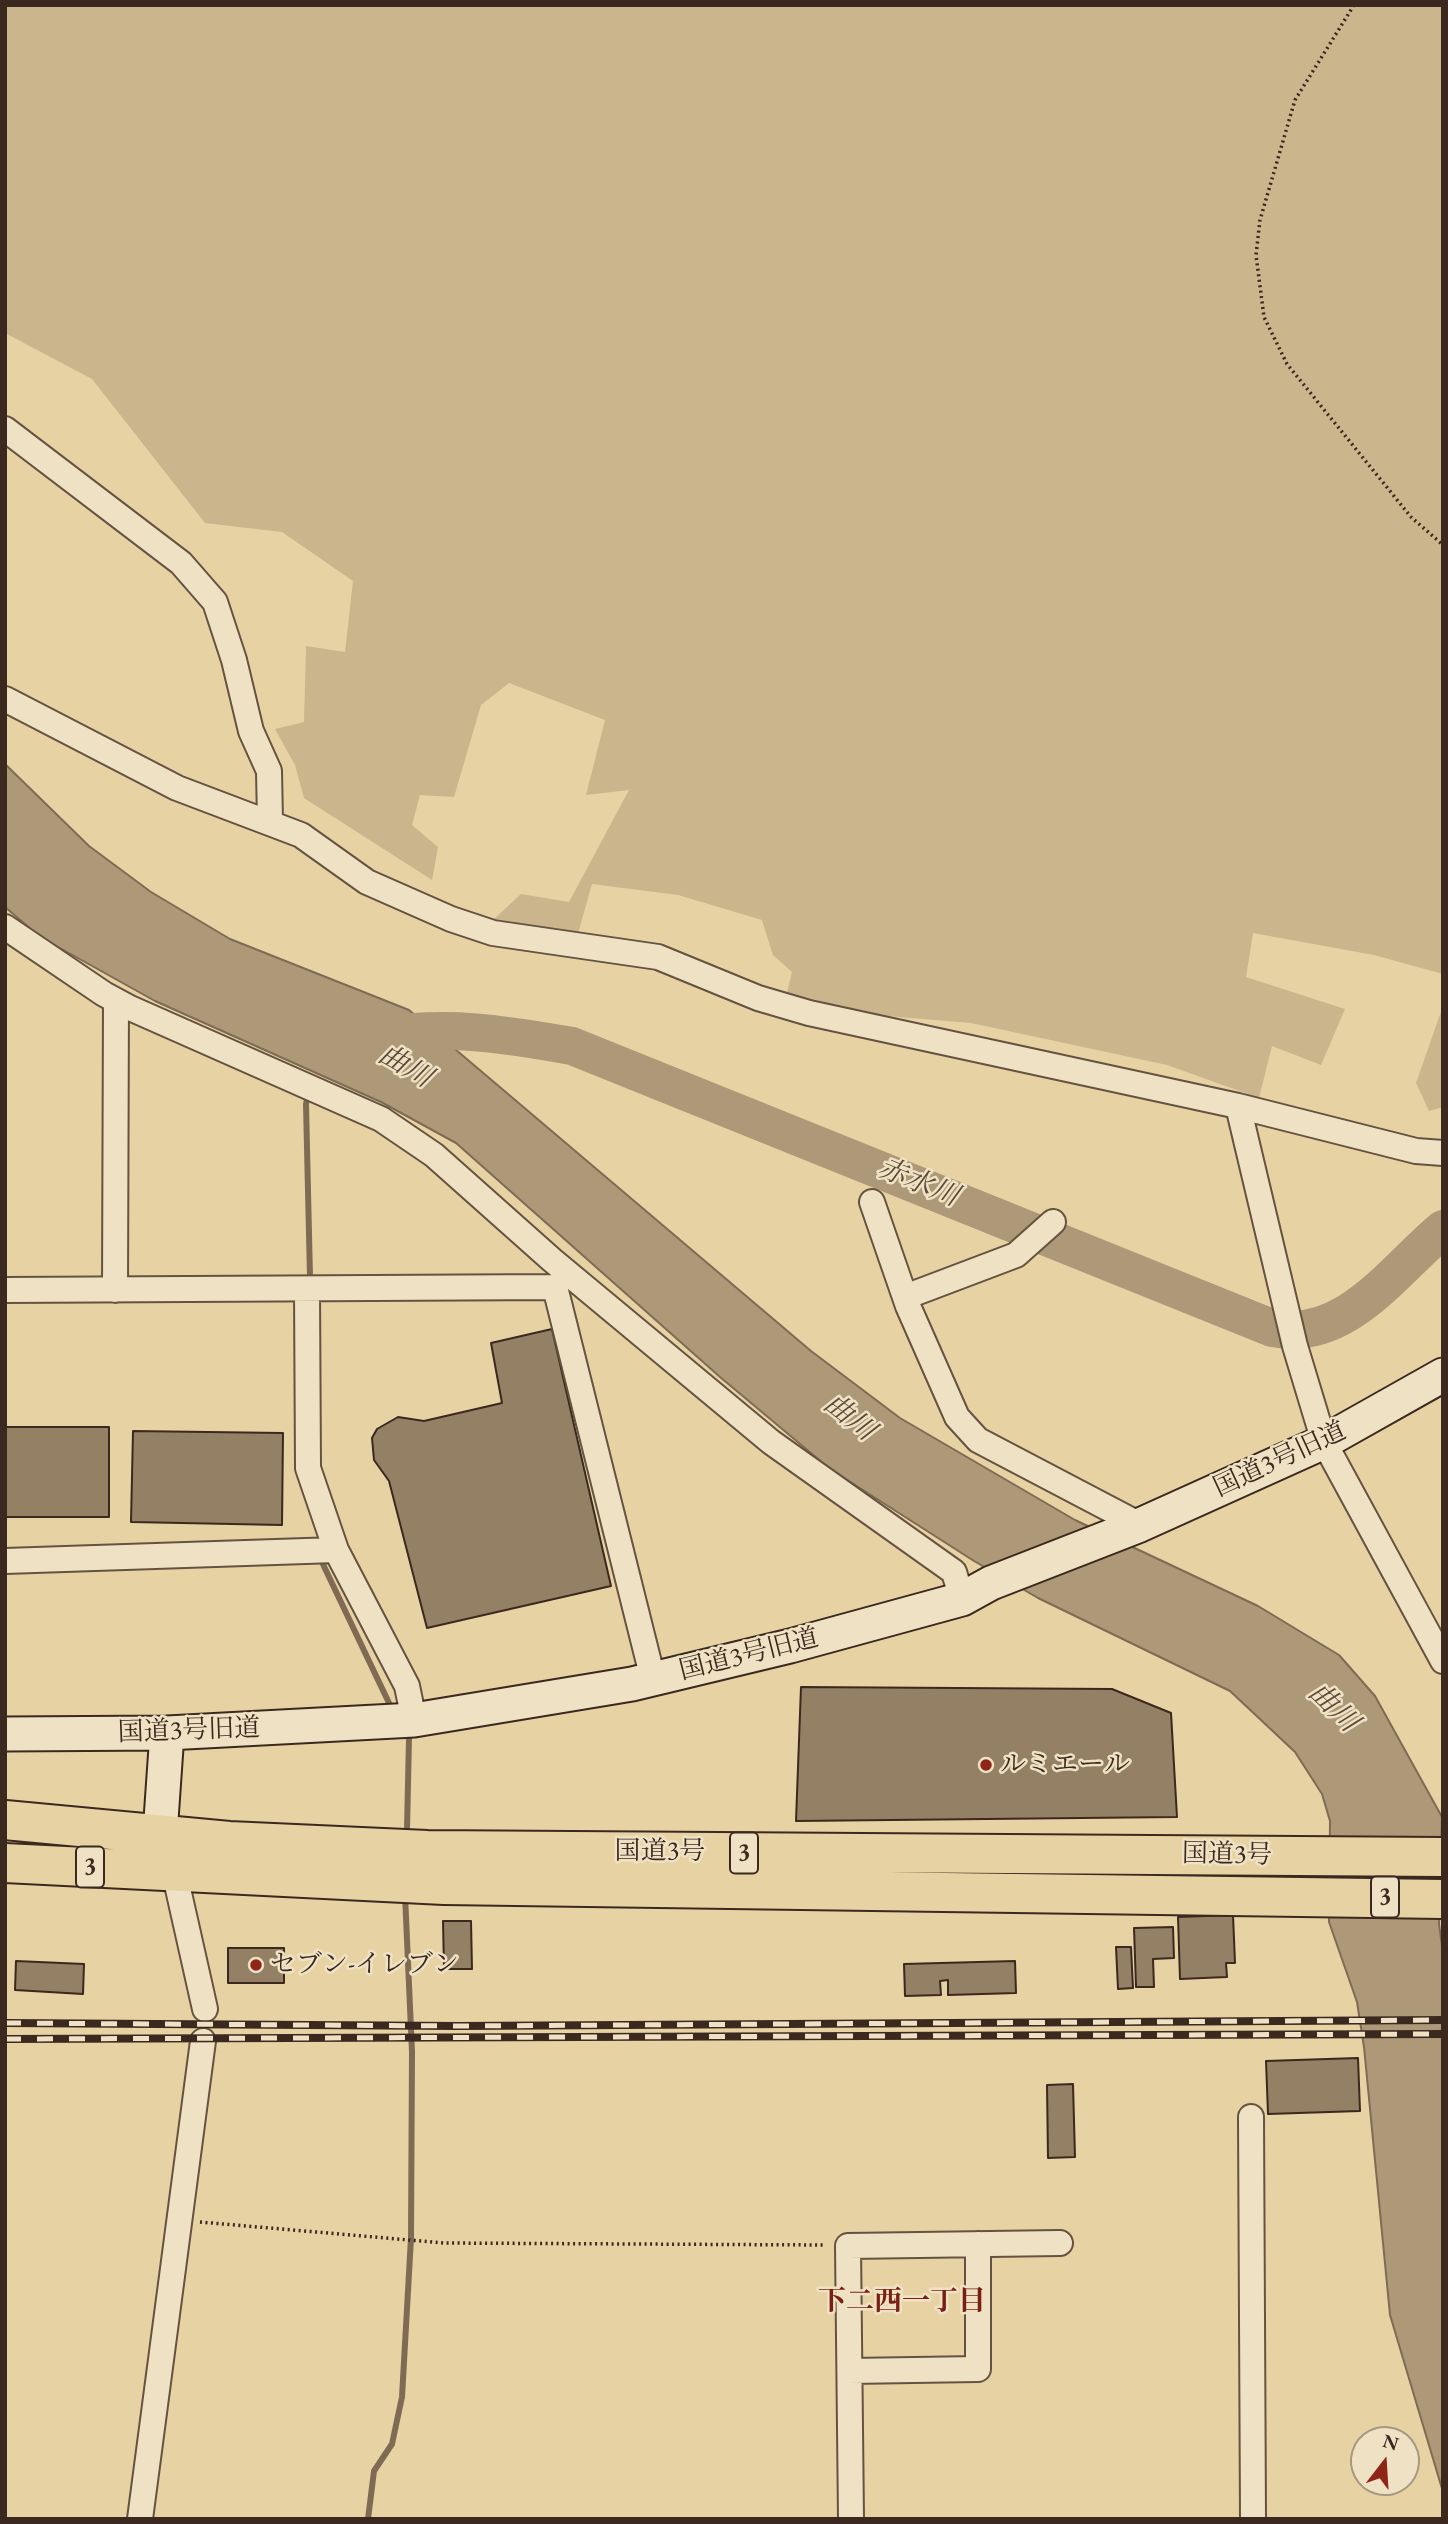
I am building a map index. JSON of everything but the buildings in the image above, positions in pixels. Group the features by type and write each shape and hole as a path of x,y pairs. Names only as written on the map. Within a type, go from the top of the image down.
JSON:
{"highway":[{"name":"国道3号","path":"5,1820 229,1841 427,1850 1443,1857"},
{"name":"国道3号","path":"5,1863 444,1885 686,1891 1443,1899"}],"street":[{"path":"5,429 181,563 215,601 234,660 251,731 269,771 270,821"},
{"path":"5,699 177,788 270,821 301,835 368,882 452,919 493,933 658,957 758,998 809,1013 1238,1106 1416,1151 1443,1153"},
{"path":"5,927 116,1000 381,1119 434,1155 552,1260 771,1442 954,1572 962,1599"},
{"path":"115,1290 116,1000"},
{"path":"1238,1106 1296,1346 1324,1442 1443,1661"},
{"path":"872,1202 905,1297 957,1417 978,1440 1128,1529"},
{"path":"905,1297 1016,1255 1053,1222"},
{"path":"5,1290 555,1287 653,1679"},
{"path":"307,1290 308,1468 336,1550 407,1686 414,1720"},
{"name":"国道3号旧道","path":"5,1734 167,1733 414,1720 653,1679 962,1599 991,1583 1128,1529 1324,1442 1443,1375"},
{"path":"5,1561 336,1550"},
{"path":"167,1733 160,1834 174,1871 205,2009"},
{"path":"140,2519 203,2041"},
{"path":"1251,2116 1253,2519"},
{"path":"851,2519 848,2246 1060,2243"},
{"path":"849,2371 978,2369 978,2244"}],"path":[{"path":"1354,5 1295,100 1260,219 1256,255 1264,317 1287,364 1412,517 1443,545"},
{"path":"180,2221 419,2241 848,2246"}],"shaded area":[{"path":"5,5 1443,5 1443,974 1374,955 1253,933 1246,977 1345,1009 1321,1065 1272,1046 1259,1098 1167,1065 971,1023 863,1014 786,997 792,972 773,955 762,920 678,895 592,884 577,937 493,920 521,894 569,902 629,790 586,795 605,720 509,683 481,705 454,797 420,795 412,825 438,847 432,880 304,798 295,765 275,729 304,722 306,646 345,652 353,581 282,532 205,523 92,379 5,333"},
{"path":"1443,1006 1443,1107 1429,1111 1416,1083"}],"water":[{"name":"曲川","path":"5,764 89,846 151,892 230,939 409,1010 811,1351 900,1418 1075,1520 1258,1606 1339,1655 1375,1696 1442,1817 1439,1924 1443,1953 1443,2492 1390,2315 1364,2047 1357,2002 1329,1922 1330,1821 1322,1794 1295,1752 1230,1691 1038,1598 974,1561 830,1469 720,1377 456,1143 381,1102 155,1001 40,937 5,907"}],"waterway":[{"name":"赤水川","path":"379,1036 429,1031 476,1032 572,1046 1272,1328 1298,1330 1322,1325 1345,1314 1386,1283 1443,1229"},
{"path":"308,1094 306,1104 310,1277"},
{"path":"320,1558 389,1703"},
{"path":"407,1829 409,1738"},
{"path":"368,2519 374,2471 392,2444 402,2397 411,2238 412,2052 405,1895"}],"railway":[{"path":"5,2023 459,2026 1443,2020"},
{"path":"5,2039 1443,2034"}],"place":[{"name":"ルミエール","path":"986,1765"},
{"name":"セブン-イレブン","path":"256,1965"}],"district":[{"name":"下二西一丁目","path":"902,2302"}]}
